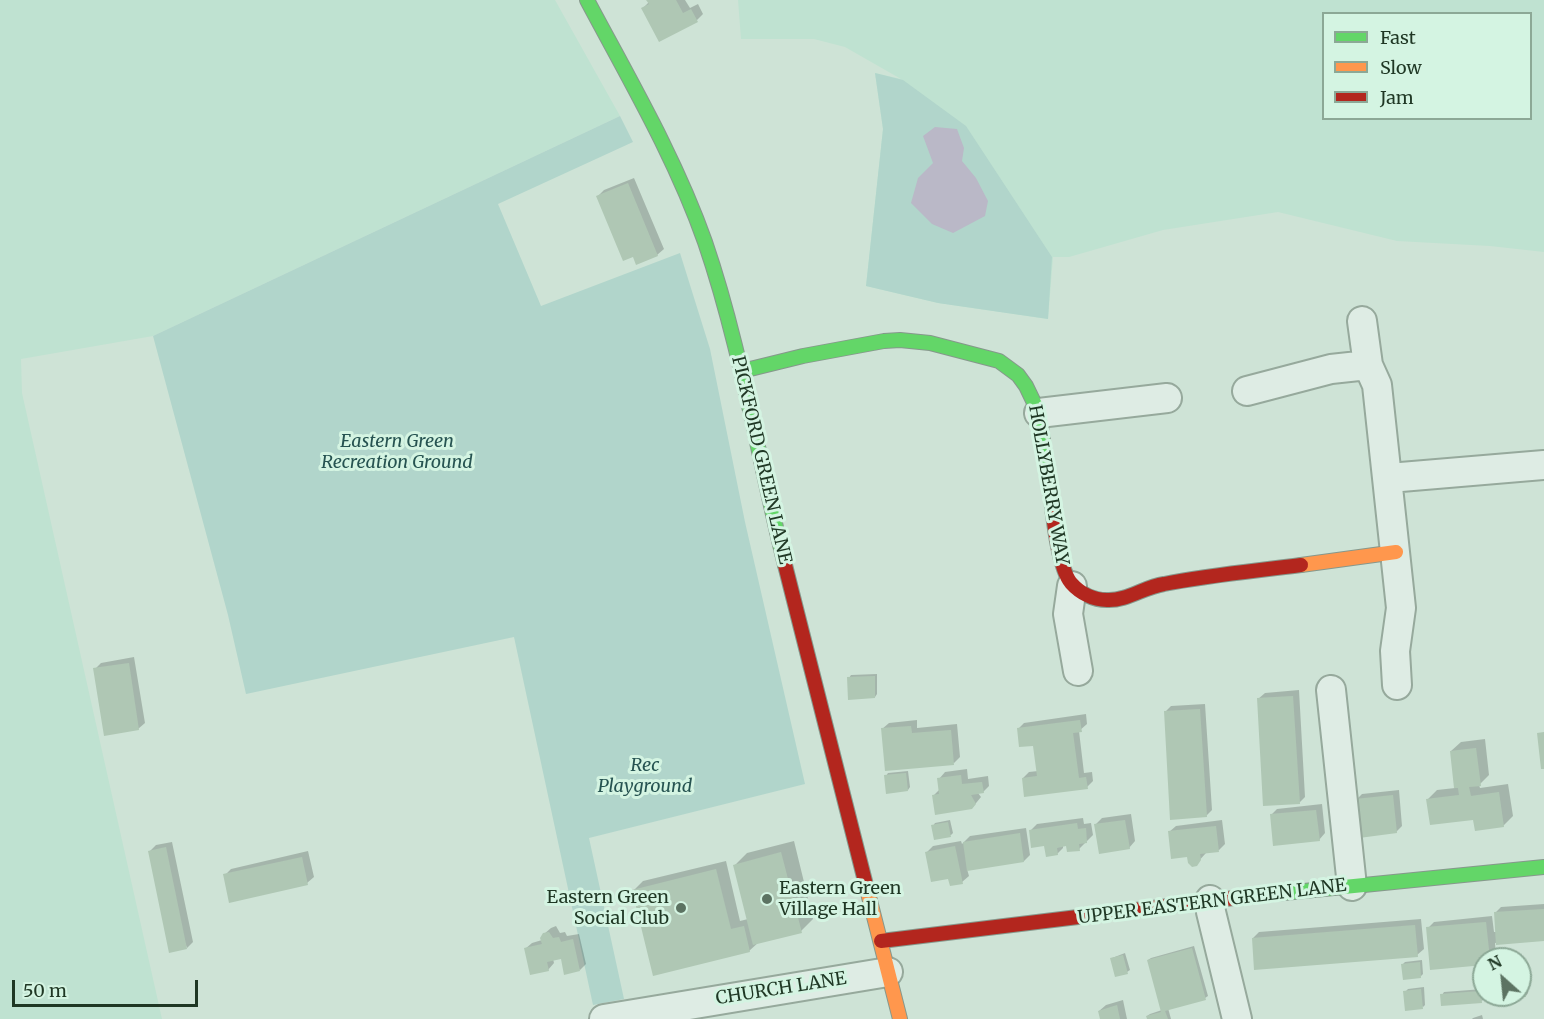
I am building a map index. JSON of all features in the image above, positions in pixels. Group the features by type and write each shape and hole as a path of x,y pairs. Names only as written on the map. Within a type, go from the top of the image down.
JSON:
{"street":[{"name":"PICKFORD GREEN LANE","path":"587,0 678,173 705,243 742,371 777,532 900,1019"},
{"path":"1362,321 1368,365 1377,385 1389,478 1401,608 1395,651 1397,685"},
{"name":"HOLLYBERRY WAY","path":"742,371 884,341 900,340 930,343 999,361 1018,375 1039,413 1065,577 1072,586 1087,597 1097,600 1126,598 1153,586 1177,581 1396,552"},
{"path":"1247,391 1331,369 1368,365"},
{"path":"1039,413 1167,398"},
{"path":"1389,478 1544,465"},
{"path":"1072,586 1068,614 1078,670"},
{"path":"1331,690 1352,886"},
{"name":"UPPER EASTERN GREEN LANE","path":"881,941 1210,900 1544,867"},
{"path":"1210,900 1237,1019"},
{"name":"CHURCH LANE","path":"604,1019 648,1015 888,972"}],"green space":[{"path":"0,0 555,0 620,116 153,336 21,359 22,393 162,1019 0,1019"},
{"path":"738,0 1544,0 1544,252 1490,246 1397,241 1278,212 1163,230 1069,257 1053,257 1048,319 938,303 866,286 883,129 875,73 901,79 845,47 814,39 741,39"},
{"path":"875,73 903,80 966,126 1052,257 1048,319 938,303 866,286 883,129"},
{"name":"Eastern Green Recreation Ground","path":"620,116 633,142 498,204 541,306 680,253 710,349 745,522 805,784 589,838 624,999 593,1005 514,637 246,694 228,615 153,336"}],"shaded area":[{"path":"935,127 957,129 964,148 962,161 976,178 988,201 985,216 953,233 932,224 911,203 918,178 933,163 923,136"}],"building":[{"path":"646,0 676,0 683,13 691,9 698,22 659,42 641,8 649,4"},
{"path":"628,183 658,256 636,265 633,257 623,261 596,196"},
{"path":"129,663 139,730 104,736 93,668"},
{"path":"875,676 875,698 848,700 847,677"},
{"path":"1293,696 1300,804 1263,806 1257,698"},
{"path":"1200,709 1207,817 1170,820 1164,711"},
{"path":"1080,720 1082,732 1073,733 1079,778 1086,777 1088,789 1024,797 1022,778 1037,776 1033,746 1019,747 1017,728"},
{"path":"911,726 912,733 951,730 954,765 885,771 881,728"},
{"path":"1544,732 1544,769 1541,769 1537,733"},
{"path":"1476,748 1481,786 1469,787 1471,796 1499,792 1504,827 1475,831 1473,820 1430,825 1426,799 1459,795 1458,788 1454,788 1450,751"},
{"path":"906,773 908,791 886,794 884,775"},
{"path":"961,775 962,784 982,782 984,793 971,795 976,804 972,809 935,815 932,795 939,794 937,778"},
{"path":"1393,795 1397,833 1359,838 1355,799"},
{"path":"1316,810 1320,841 1273,846 1270,814"},
{"path":"1125,820 1130,849 1099,854 1094,824"},
{"path":"948,822 951,837 934,840 931,825"},
{"path":"1077,823 1078,829 1086,828 1087,843 1079,844 1080,851 1067,852 1066,846 1057,848 1058,855 1046,857 1044,846 1031,848 1029,830"},
{"path":"1216,826 1219,852 1200,854 1201,860 1197,866 1192,867 1187,857 1171,859 1168,831"},
{"path":"1020,833 1024,862 967,871 963,842"},
{"path":"955,846 963,884 950,886 948,879 931,882 925,852"},
{"path":"166,847 187,949 169,953 148,851"},
{"name":"Eastern Green Village Hall","path":"781,852 802,933 753,945 733,865"},
{"path":"302,857 308,885 229,903 223,874"},
{"name":"Eastern Green Social Club","path":"716,869 731,929 744,926 750,952 653,976 632,890"},
{"path":"1544,909 1544,941 1496,945 1494,912"},
{"path":"1486,922 1489,947 1472,947 1472,966 1430,970 1426,927"},
{"path":"1415,925 1418,957 1254,970 1252,938"},
{"path":"549,932 553,938 559,937 561,942 573,939 580,971 564,975 561,959 547,962 549,971 530,975 524,948 542,944 540,938 543,933"},
{"path":"1192,948 1206,1000 1165,1011 1168,1019 1147,1019 1146,1016 1161,1012 1147,960"},
{"path":"1123,955 1128,974 1115,977 1110,958"},
{"path":"1420,962 1421,978 1403,980 1401,964"},
{"path":"1421,989 1423,1009 1405,1011 1403,991"},
{"path":"1472,992 1472,1004 1441,1006 1440,994"},
{"path":"1117,1005 1120,1019 1100,1019 1098,1011"}],"traffic: fast":[{"path":"587,0 666,149 705,242 739,362 785,565"},
{"path":"742,371 803,356 900,340 930,343 999,361 1018,375 1039,413 1048,475"},
{"path":"1234,898 1544,867"}],"traffic: slow":[{"path":"1301,565 1396,552"},
{"path":"867,889 900,1019"}],"traffic: jam":[{"path":"1048,475 1058,547 1066,574 1075,587 1092,597 1114,600 1181,581 1301,565"},
{"path":"785,565 867,889"},
{"path":"881,941 1234,898"}],"place":[{"name":"Eastern Green Village Hall","path":"767,899"},
{"name":"Eastern Green Social Club","path":"681,908"}],"park label":[{"name":"Rec Playground","path":"645,776"}]}
